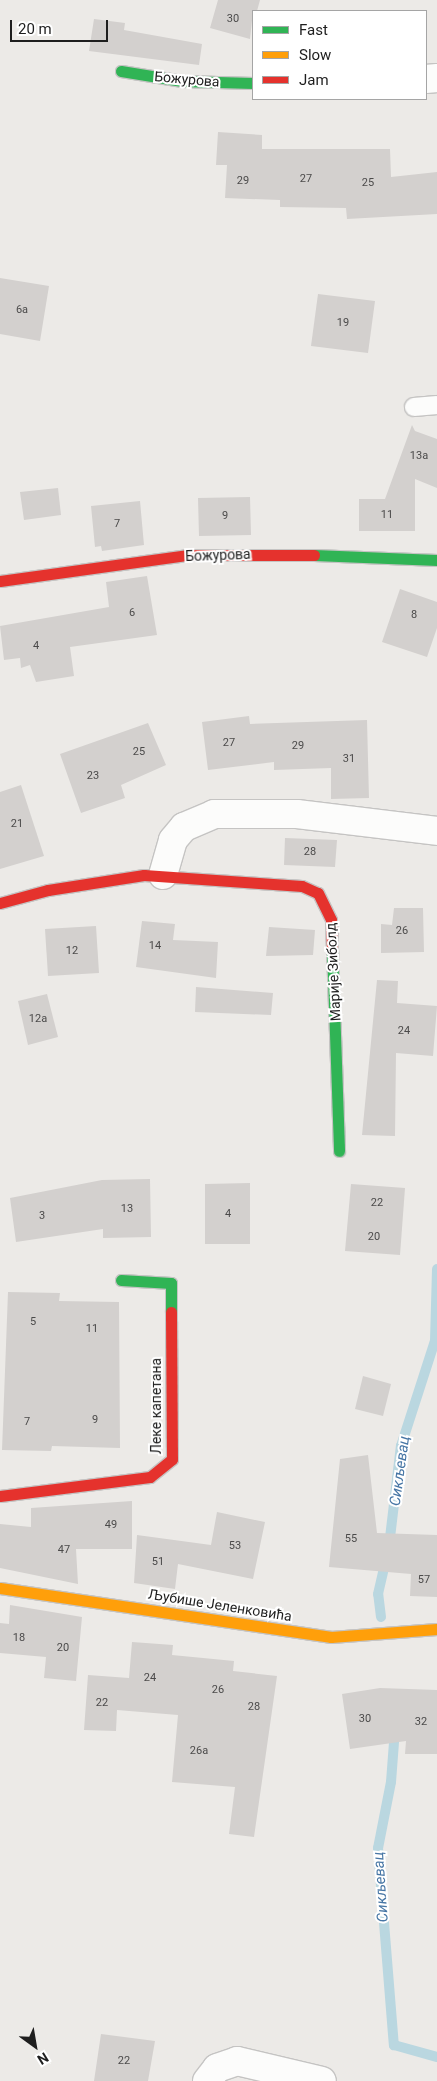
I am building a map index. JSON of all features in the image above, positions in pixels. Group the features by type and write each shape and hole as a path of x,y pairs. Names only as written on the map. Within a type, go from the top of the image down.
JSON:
{"street":[{"name":"Божурова","path":"121,71 182,81 252,83"},
{"name":"Божурова","path":"0,581 188,555 437,560"},
{"path":"163,875 173,840 184,827 214,814 279,813 437,831"},
{"name":"Марије Зиболд","path":"0,903 48,890 163,875 302,886 318,893 328,907 340,1151"},
{"name":"Леке капетана","path":"0,1496 150,1477 172,1459 171,1283 121,1280"},
{"name":"Љубише Јеленковића","path":"0,1588 331,1637 437,1629"},
{"path":"207,2081 217,2068 237,2062 263,2064 322,2081"}],"lane":[{"path":"414,407 437,405"}],"building":[{"path":"218,0 260,0 257,10 252,10 250,39 210,28"},
{"path":"94,19 125,23 124,30 202,44 199,65 89,51"},
{"path":"218,132 262,135 262,149 390,149 391,177 437,172 437,214 347,219 346,208 280,207 280,200 225,198 227,165 216,165"},
{"path":"0,278 49,286 40,341 0,334"},
{"path":"318,294 375,301 368,353 311,346"},
{"path":"412,425 415,431 437,439 437,488 415,479 415,531 359,531 359,499 385,499"},
{"path":"58,488 61,515 24,520 20,492"},
{"path":"250,497 251,535 199,536 198,498"},
{"path":"140,501 144,545 102,551 101,546 95,547 91,506"},
{"path":"147,576 157,635 70,647 74,676 36,682 30,665 21,668 20,658 4,660 0,626 109,607 106,582"},
{"path":"400,589 437,602 437,628 427,657 382,642"},
{"path":"249,716 250,724 367,720 369,798 331,799 331,768 274,770 274,762 208,770 202,722"},
{"path":"148,723 166,765 121,785 125,798 81,813 60,754"},
{"path":"21,785 44,856 0,869 0,792"},
{"path":"285,838 337,840 335,867 284,865"},
{"path":"394,908 423,908 424,952 381,953 381,924 392,925"},
{"path":"142,921 175,924 173,940 218,942 216,978 136,967"},
{"path":"96,926 99,973 48,976 45,929"},
{"path":"269,927 315,930 313,955 266,956"},
{"path":"377,980 398,981 397,1003 437,1006 433,1056 396,1053 395,1136 362,1135"},
{"path":"196,987 273,993 271,1015 195,1012"},
{"path":"47,994 58,1037 28,1045 18,1001"},
{"path":"150,1179 151,1237 103,1238 103,1229 16,1242 10,1198 102,1180"},
{"path":"250,1183 250,1244 205,1244 205,1184"},
{"path":"351,1184 405,1188 400,1255 345,1251"},
{"path":"8,1292 60,1293 59,1301 119,1302 120,1448 52,1446 51,1451 2,1450"},
{"path":"363,1376 391,1384 383,1416 355,1409"},
{"path":"368,1455 377,1533 437,1535 437,1597 410,1596 411,1574 329,1567 340,1459"},
{"path":"132,1501 132,1549 76,1549 78,1584 0,1568 0,1524 31,1527 31,1508"},
{"path":"217,1512 265,1522 253,1579 178,1564 175,1589 134,1583 137,1535 211,1545"},
{"path":"10,1605 82,1617 76,1681 44,1678 46,1657 0,1653 0,1623 9,1624"},
{"path":"132,1642 173,1645 172,1655 234,1661 233,1671 277,1676 254,1837 229,1834 235,1787 172,1782 178,1715 117,1710 116,1731 84,1730 88,1675 129,1678"},
{"path":"380,1688 437,1690 437,1754 405,1754 406,1741 350,1749 342,1694"},
{"path":"101,2034 155,2041 148,2081 94,2081"}],"waterway":[{"name":"Сикљевац","path":"389,1546 401,1446 435,1341 437,1269"},
{"name":"Сикљевац","path":"381,1617 378,1594 386,1560"},
{"name":"Сикљевац","path":"395,1729 391,1782 378,1848 394,2045 437,2057"}],"traffic: fast":[{"path":"121,71 182,81 252,83"},
{"path":"314,555 437,560"},
{"path":"332,948 339,1151"},
{"path":"121,1280 171,1283 171,1312"}],"traffic: slow":[{"path":"0,1588 331,1637 437,1629"}],"traffic: jam":[{"path":"0,581 188,555 314,555"},
{"path":"0,903 48,890 144,875 302,886 318,893 331,920 332,948"},
{"path":"0,1496 150,1477 172,1459 171,1312"}]}
